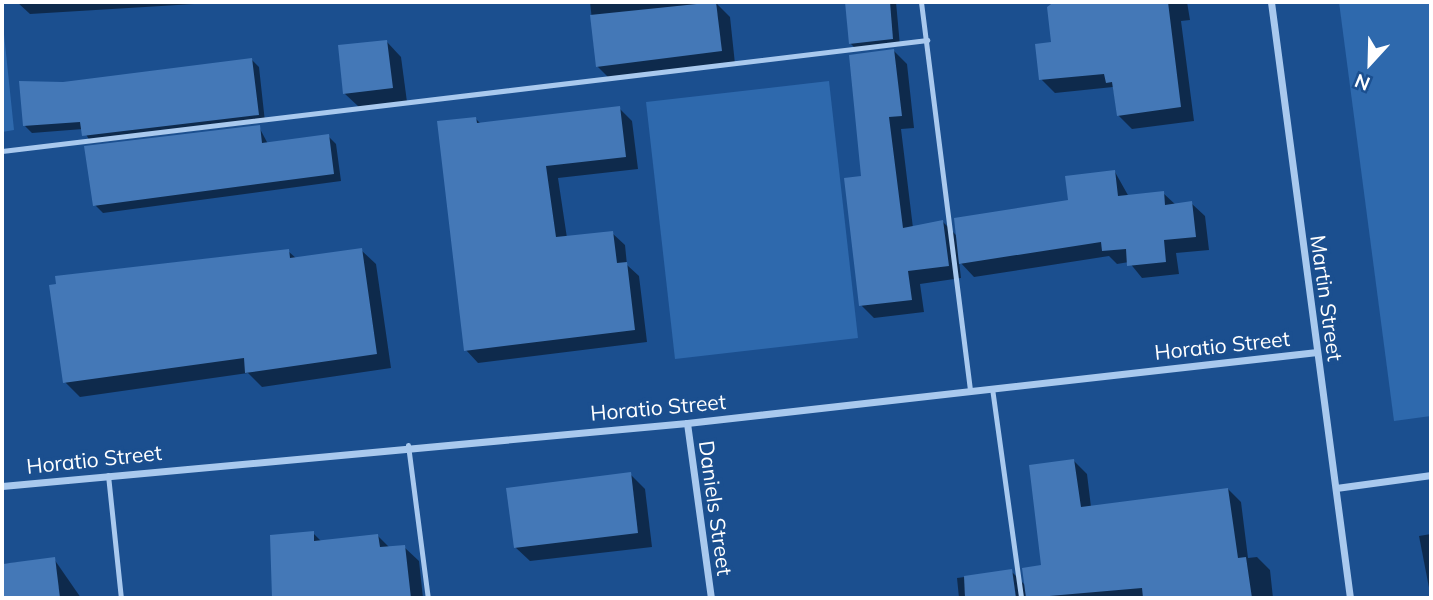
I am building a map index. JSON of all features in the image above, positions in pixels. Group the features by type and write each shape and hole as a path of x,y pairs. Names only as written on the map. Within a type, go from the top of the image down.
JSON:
{"street":[{"name":"Martin Street","path":"1270,2 1350,598"},
{"name":"Horatio Street","path":"2,486 408,445 687,423 1317,352"},
{"name":"Daniels Street","path":"687,423 710,598"},
{"path":"1335,488 1431,475"}],"lane":[{"path":"921,2 970,391"},
{"path":"2,152 927,40"},
{"path":"992,388 1021,598"},
{"path":"408,445 428,598"},
{"path":"108,475 121,598"}],"shaded area":[{"path":"1339,2 1431,2 1431,416 1394,421"},
{"path":"2,15 14,130 2,132"},
{"path":"829,81 858,338 675,359 646,102"}],"building":[{"path":"716,2 722,51 596,67 590,15"},
{"path":"845,2 890,2 893,39 849,44"},
{"path":"1054,2 1168,2 1181,107 1117,116 1112,82 1106,83 1104,74 1039,80 1035,44 1051,42 1047,7"},
{"path":"387,40 393,88 343,94 338,45"},
{"path":"894,49 902,116 889,117 903,228 943,220 949,266 908,271 912,300 859,306 844,178 861,176 849,55"},
{"path":"252,58 259,115 82,136 80,122 23,126 19,81 63,82"},
{"path":"620,106 626,157 546,166 556,237 613,231 617,263 627,262 635,330 464,351 437,121 476,117 477,123"},
{"path":"260,125 262,143 329,134 334,174 93,206 84,146"},
{"path":"1115,170 1118,196 1164,191 1165,205 1192,201 1196,237 1164,240 1166,262 1127,266 1126,249 1102,251 1101,242 959,264 954,218 1068,200 1065,176"},
{"path":"362,248 377,354 245,373 244,358 63,383 49,285 56,284 55,276 289,249 290,258"},
{"path":"1074,459 1081,507 1228,488 1238,558 1246,557 1252,598 1143,598 1142,588 1026,598 1022,568 1041,565 1029,465"},
{"path":"631,472 638,533 514,548 506,488"},
{"path":"314,531 314,541 378,534 380,547 405,545 411,598 272,598 270,535"},
{"path":"55,557 60,598 2,598 2,564"},
{"path":"1012,569 1016,598 965,598 964,576"}]}
